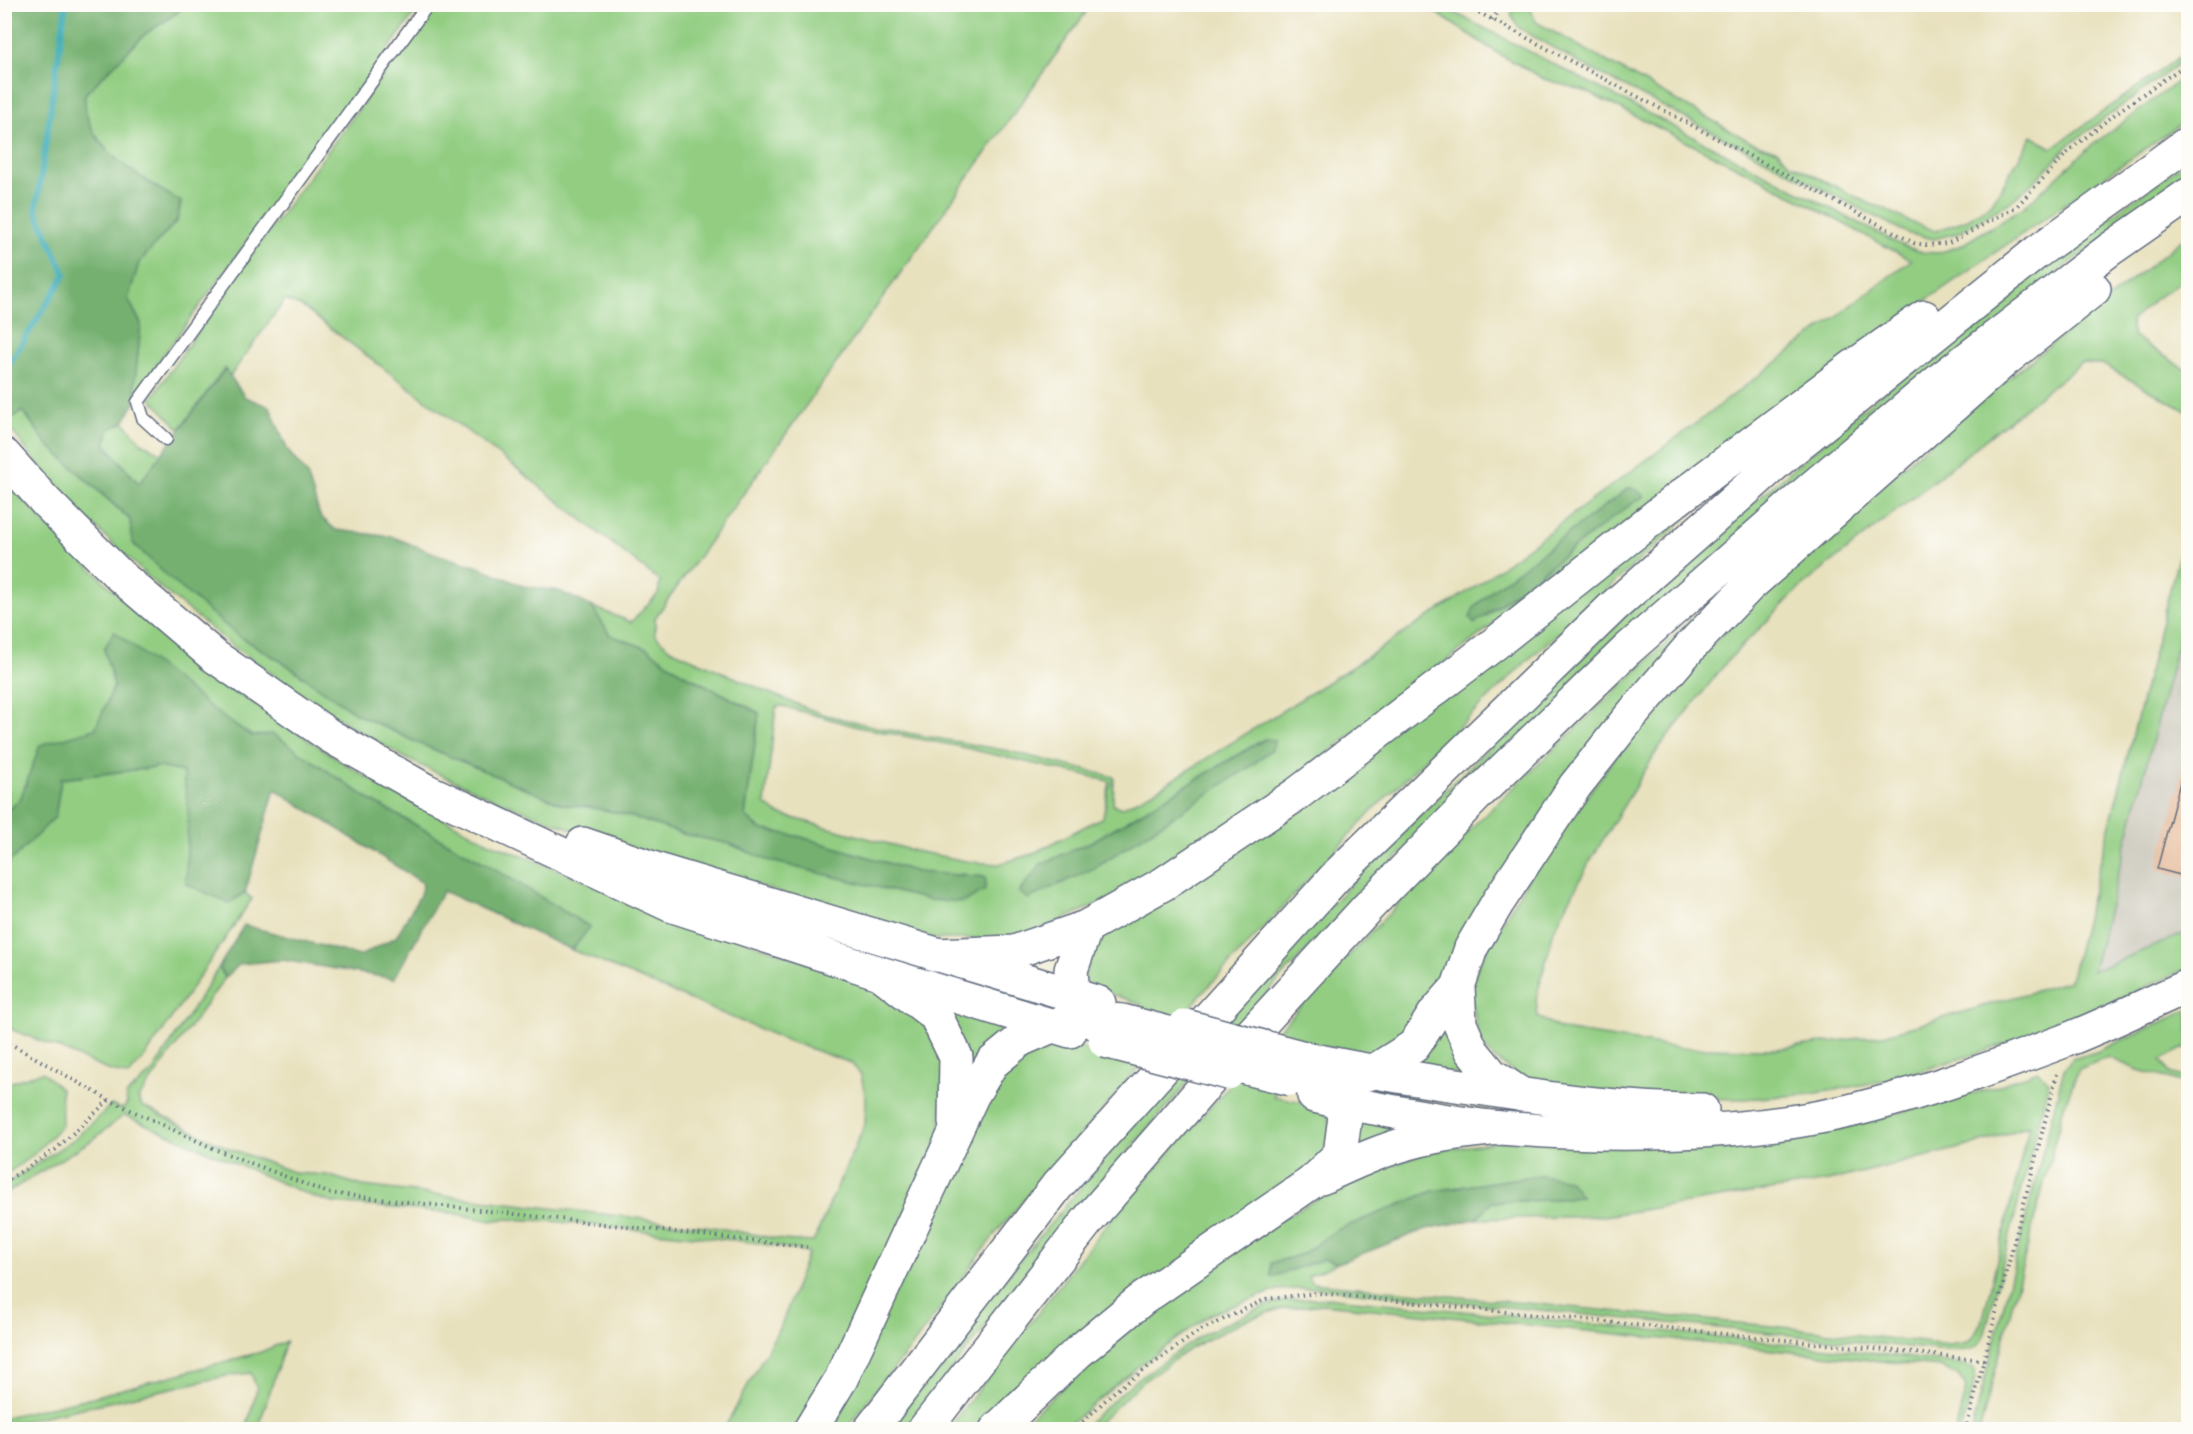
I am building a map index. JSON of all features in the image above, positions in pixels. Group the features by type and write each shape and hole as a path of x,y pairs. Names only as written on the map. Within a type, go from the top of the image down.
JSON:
{"main road":[{"path":"870,1430 1057,1186 1339,873 1613,607 1784,456 2037,252 2188,143"},
{"path":"924,1430 1089,1219 1202,1089 1368,907 1480,792 1627,650 1814,486 1942,378 2109,250 2188,195"},
{"path":"1522,1095 1492,1075 1472,1051 1460,1024 1458,987 1471,948 1498,902 1581,778 1690,646 1748,587 2005,360 2188,212"},
{"path":"935,955 1014,952 1086,927 1162,884 1297,794 1497,642 1676,500 1854,366 1950,299 2037,252"},
{"path":"7,458 45,501 119,575 214,656 330,736 425,790 670,905 880,973 1069,1013 1117,1026 1183,1036 1220,1035 1244,1053 1307,1080 1345,1117 1340,1154 1312,1182"},
{"path":"425,790 667,873 935,955 1069,1013"},
{"path":"1069,1013 1071,970 1086,927"},
{"path":"880,973 936,1016 956,1057 954,1136"},
{"path":"996,1430 1078,1352 1141,1300 1312,1182 1363,1159 1410,1142 1453,1133 1500,1128 1621,1132 1688,1131 1764,1125 1848,1111 1930,1087 2066,1041 2188,986"},
{"path":"1371,1073 1414,1046 1435,1013 1458,987"},
{"path":"810,1430 841,1379 972,1096 992,1063 1020,1040 1069,1013"},
{"path":"1117,1026 1183,1053 1197,1065 1222,1062 1307,1080 1500,1128"},
{"path":"1307,1080 1371,1073 1612,1106 1686,1110 1769,1110 1930,1087"}],"lane":[{"path":"166,438 142,418 138,402 429,4"}],"path":[{"path":"1462,4 1914,243 1926,245 1949,243 2016,207 2071,149 2120,110 2188,63"},
{"path":"1492,20 1503,4"},
{"path":"4,1040 110,1100 217,1150 328,1193 807,1247"},
{"path":"1966,1430 2066,1041"},
{"path":"4,1182 56,1150 110,1100"},
{"path":"1074,1430 1115,1391 1199,1331 1266,1299 1318,1293 1984,1360"}],"shaded area":[{"path":"2188,604 2188,932 2093,972 2155,735"}],"green space":[{"path":"5,5 185,5 145,34 85,94 86,113 101,143 124,166 181,202 177,220 139,263 128,299 141,324 135,402 124,422 110,429 105,444 139,484 225,369 245,397 270,407 288,451 307,474 320,516 336,530 393,537 436,554 482,568 523,586 559,591 591,606 610,635 648,649 682,673 759,713 745,816 760,829 801,837 917,872 986,877 985,890 964,902 929,900 767,860 730,844 684,834 623,814 562,804 416,742 357,714 284,663 237,635 168,577 132,542 130,519 47,444 23,411 5,422 4,55 7,52 4,50"},
{"path":"185,5 421,5 156,365 135,402 141,324 128,299 139,262 177,221 181,203 138,176 101,143 86,113 85,94 145,34"},
{"path":"435,5 1091,5 655,618 655,635 670,649 822,714 880,728 1008,751 1114,777 1113,804 1121,808 1155,791 1473,588 1911,260 1763,180 1585,91 1544,79 1499,54 1424,5 1440,5 1899,244 1921,252 1938,253 1960,246 2024,207 2091,146 2188,74 2188,119 1889,326 1571,564 1271,797 1132,889 1018,939 936,939 584,834 487,796 407,759 321,708 234,647 156,584 90,522 44,472 5,422 23,411 47,444 130,520 132,543 237,635 284,663 357,714 416,742 562,804 623,814 683,834 730,844 767,860 929,900 964,874 947,876 917,872 801,837 760,829 745,816 759,713 682,673 648,649 610,635 591,606 631,622 658,594 660,581 511,464 302,307 285,300 230,376 224,369 180,429 151,399 233,280","holes":["1629,488 1643,496 1485,617 1474,608 1492,590","782,706 862,728 957,746 1105,780 1110,782 1103,817 1032,854 999,864 971,862 915,851 778,814 765,804 776,707","1264,739 1272,749 1251,766 1094,868 1019,892 1041,864 1093,841"]},
{"path":"1515,5 1529,5 1536,22 1751,142 1778,151 1789,163 1868,203 1936,231 1968,219 1992,203 2032,136 2052,148 2188,51 2188,57 2070,144 2034,182 2009,203 1957,233 1934,239 1909,234 1579,63 1519,28 1511,15"},
{"path":"2188,160 2188,177 2055,274 1392,862 1282,976 1143,1134 1007,1298 906,1429 888,1430 996,1289 1133,1125 1272,966 1382,852 1614,626 1745,510 1877,397 2047,263"},
{"path":"2188,235 2188,276 2153,301 2131,321 2133,336 2188,371 2188,412 2102,364 2081,363 1801,587 1729,659 1658,749 1590,861 1554,930 1536,999 1538,1017 1563,1030 1681,1048 1777,1049 1883,1035 2070,981 2188,519 2188,604 2093,971 2188,932 2188,968 2080,1017 1988,1050 1895,1079 1812,1094 1745,1099 1657,1098 1542,1085 1517,1075 1494,1058 1479,1040 1470,990 1479,963 1533,870 1616,756 1693,665 1778,577 1951,424"},
{"path":"124,422 142,443 162,454 139,484 105,444 110,429"},
{"path":"5,479 50,529 144,620 278,720 361,774 488,842 685,920 894,992 923,1023 944,1060 940,1136 841,1351 795,1429 724,1429 783,1321 808,1252 751,1242 551,1221 504,1219 491,1221 453,1213 333,1203 311,1196 124,1115 94,1139 5,1194 5,1185 77,1137 111,1105 123,1109 127,1103 126,1095 153,1071 219,967 225,978 138,1099 142,1106 228,1148 296,1173 327,1175 363,1186 713,1227 783,1240 813,1242 865,1124 866,1099 861,1075 851,1063 783,1039 572,950 589,927 490,866 372,801 273,734 252,737 104,649 114,686 95,729 41,745 20,800 5,812"},
{"path":"1629,488 1635,489 1644,496 1474,624 1470,618 1474,608 1492,590"},
{"path":"1698,498 1702,504 1528,660 1376,807 1208,987 995,1234 913,1345 845,1429 824,1430 982,1104 1020,1057 1042,1043 1062,1043 1112,1056 1141,1004 1090,987 1084,979 1095,939"},
{"path":"1691,619 1695,624 1413,1028 1378,1060 1305,1041 1273,1096 1326,1107 1330,1123 1329,1137 1317,1165 995,1414 980,1429 947,1430 1118,1210 1306,1000 1468,831"},
{"path":"114,631 227,720 252,736 273,734 372,801 490,866 590,927 572,950 443,891 394,979 283,960 240,964 225,978 219,967 244,925 360,956 396,937 420,895 423,883 275,789 245,893 229,903 186,884 188,807 183,772 158,767 61,779 55,817 5,867 5,812 20,800 40,745 95,729 114,686 104,649"},
{"path":"1265,739 1275,740 1272,749 1251,766 1094,868 1028,899 1019,892 1041,864 1093,841"},
{"path":"158,767 183,772 188,807 228,903 245,893 252,899 147,1054 128,1076 105,1069 5,1027 4,867 55,817 61,779"},
{"path":"943,1006 1010,1028 972,1071"},
{"path":"2188,1010 2188,1046 2161,1060 2169,1073 2188,1078 2188,1084 2138,1070 2108,1057 2079,1069 2064,1106 1980,1429 1972,1429 2064,1069 2072,1059 2096,1052"},
{"path":"1446,1021 1475,1077 1408,1066"},
{"path":"2038,1071 2049,1082 1985,1333 1979,1344 1972,1349 1950,1351 1318,1288 1277,1290 1211,1314 1135,1369 1064,1429 1015,1430 1115,1341 1233,1246 1350,1181 1428,1152 1503,1141 1836,1130 1992,1088","holes":["2029,1126 1982,1323 1968,1342 1950,1345 1312,1283 1308,1276 1338,1263 1324,1259 1271,1277 1271,1263 1303,1254 1335,1231 1433,1191 1540,1175 1581,1196 1549,1200 1491,1202 1476,1219 1604,1216 1828,1181 1976,1144"]},
{"path":"42,1072 61,1089 62,1125 33,1155 5,1175 5,1084"},
{"path":"1359,1117 1422,1128 1355,1149"},
{"path":"1540,1175 1569,1180 1581,1196 1549,1200 1491,1202 1476,1219 1426,1229 1338,1263 1324,1259 1271,1277 1271,1263 1303,1254 1335,1231 1433,1191"},
{"path":"1334,1298 1848,1350 1961,1364 1973,1368 1976,1378 1962,1429 1956,1429 1966,1387 1958,1375 1940,1367 1323,1304 1280,1309 1243,1321 1191,1348 1141,1383 1092,1429 1081,1429 1136,1380 1204,1334 1264,1306 1291,1300"},
{"path":"286,1341 258,1429 246,1429 257,1389 251,1373 226,1376 5,1425 5,1417 85,1399 261,1352"}],"building":[{"path":"2183,771 2188,771 2188,877 2157,869"}],"waterway":[{"path":"9,364 65,275 36,210 66,4"}]}
